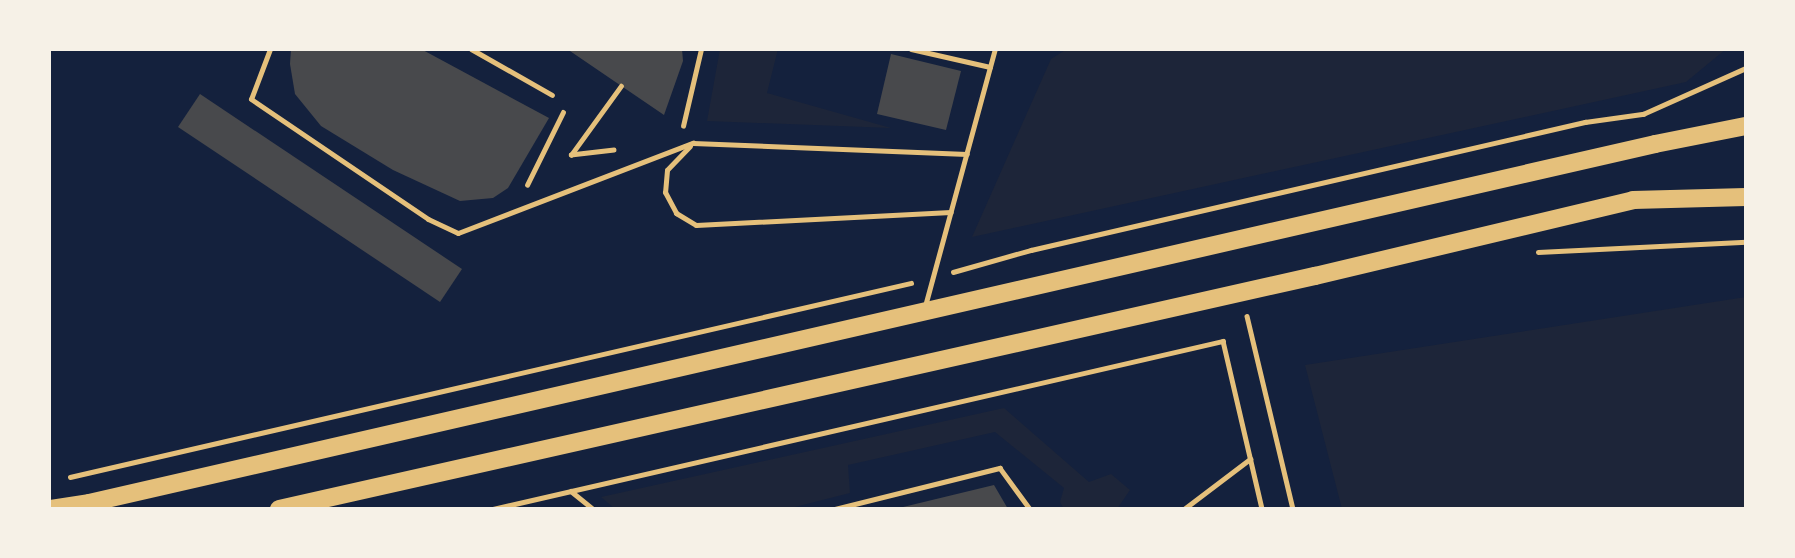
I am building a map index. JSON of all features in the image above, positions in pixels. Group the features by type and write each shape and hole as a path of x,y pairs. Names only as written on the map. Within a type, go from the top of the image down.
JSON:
{"main road":[{"path":"1655,144 1746,115"},
{"path":"51,509 89,503 1655,144 1746,126"},
{"path":"279,509 1315,276 1633,200 1746,197"}],"lane":[{"path":"270,49 251,99 428,219 458,233 693,143 967,153"},
{"path":"471,49 552,95"},
{"path":"911,49 990,67"},
{"path":"924,311 995,49"},
{"path":"693,143 667,170 666,192 676,213 696,225 951,212"}],"path":[{"path":"673,132 684,125 701,49"},
{"path":"62,479 931,278 1031,250 1585,122 1643,114 1746,68"},
{"path":"621,86 571,155 624,149"},
{"path":"514,211 564,113 552,95"},
{"path":"1247,315 1293,509"},
{"path":"493,509 1223,341 1262,509"},
{"path":"1184,509 1250,458"},
{"path":"835,509 1000,468 1030,509"},
{"path":"570,491 593,509"}],"shaded area":[{"path":"720,49 778,49 767,93 891,128 707,121"},
{"path":"1067,49 1726,49 1686,82 972,237 1051,59"},
{"path":"1746,297 1746,509 1342,509 1305,365"},
{"path":"1004,408 1089,482 1111,474 1130,490 1117,509 1064,509 1060,502 1064,488 995,432 848,465 850,493 787,509 615,509 601,497"}],"building":[{"path":"291,49 421,49 549,118 508,188 493,198 460,201 393,170 321,126 295,94 290,64"},
{"path":"567,49 682,49 683,61 664,115"},
{"path":"891,54 961,71 946,130 877,114"},
{"path":"200,94 462,269 440,302 178,127"},
{"path":"994,485 1008,509 899,508"}]}
